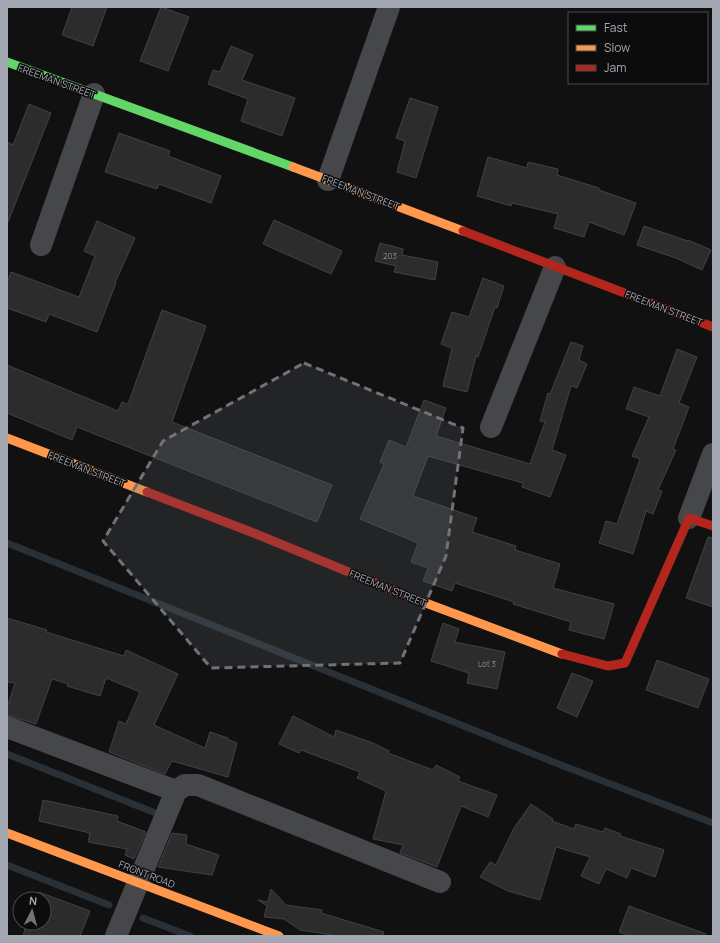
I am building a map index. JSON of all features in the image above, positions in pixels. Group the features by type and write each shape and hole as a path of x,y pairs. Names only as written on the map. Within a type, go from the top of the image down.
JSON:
{"street":[{"path":"328,180 389,7"},
{"name":"FREEMAN STREET","path":"7,62 328,180 713,326"},
{"path":"41,245 94,94"},
{"path":"491,427 555,267"},
{"name":"FREEMAN STREET","path":"7,438 251,532 400,594 558,653 608,666 625,663 689,518 713,454"},
{"path":"689,518 713,526"},
{"path":"7,727 176,791"},
{"path":"116,936 137,882 176,791 185,785 198,785 440,882"},
{"name":"FRONT ROAD","path":"7,834 280,936"}],"highlighted area":[{"path":"304,363 463,428 446,556 400,663 211,668 103,541 163,441"}],"building":[{"path":"72,7 107,7 93,46 62,35"},
{"path":"161,7 189,17 168,71 140,61"},
{"path":"231,46 253,55 242,80 295,98 282,136 241,121 248,99 208,84 213,70 220,72"},
{"path":"410,98 438,107 416,178 397,172 405,141 396,138"},
{"path":"29,104 51,113 7,222 7,142 13,145"},
{"path":"119,133 170,151 168,156 221,176 211,203 159,184 157,189 105,172"},
{"path":"488,157 527,168 528,162 558,169 557,175 599,188 599,190 636,203 624,235 589,222 584,237 554,228 558,214 512,203 511,206 477,196"},
{"path":"274,220 342,251 331,274 263,244"},
{"path":"97,221 135,238 115,283 97,332 49,314 46,322 7,308 7,283 11,272 79,297 95,256 84,251"},
{"path":"644,226 688,240 711,250 702,270 676,258 637,245"},
{"path":"380,243 403,249 402,255 438,262 435,280 394,272 396,266 375,261"},
{"path":"483,278 504,286 497,308 495,307 478,357 476,356 467,392 443,386 452,348 441,344 452,312 469,317"},
{"path":"162,310 206,326 172,422 332,485 317,522 77,427 72,440 7,413 7,365 118,411 122,402 128,404"},
{"path":"571,342 583,346 579,360 587,364 577,388 571,386 552,450 566,455 550,497 522,487 523,483 428,456 413,496 477,518 472,532 516,546 515,550 560,564 553,588 614,604 604,639 569,630 571,622 513,604 514,602 455,583 452,591 423,581 428,568 411,562 418,543 360,519 384,464 380,462 389,440 406,447 424,400 446,408 436,436 530,464 545,422 540,421 548,393 550,394"},
{"path":"677,349 697,357 679,403 689,407 673,449 676,450 658,490 662,491 653,514 646,511 633,554 599,543 606,521 617,524 640,459 632,456 649,417 626,409 634,387 660,396"},
{"path":"708,537 713,538 713,607 686,598"},
{"path":"7,618 47,630 46,632 124,656 126,650 178,674 154,725 205,748 210,732 228,738 227,739 237,743 228,777 172,761 165,774 109,752 119,721 126,724 140,692 106,678 100,696 67,686 68,684 52,679 36,724 7,715 7,708 15,683 7,682"},
{"path":"443,623 459,629 455,642 505,652 497,689 467,683 469,673 431,661"},
{"path":"657,660 709,679 698,708 646,690"},
{"path":"572,673 593,681 577,717 557,708"},
{"path":"293,716 334,737 336,730 373,743 389,751 388,753 433,770 436,765 460,777 458,781 497,795 488,817 461,806 437,867 400,853 403,845 373,839 386,791 357,778 360,772 301,750 299,753 279,744"},
{"path":"43,800 118,816 117,821 146,832 134,859 125,855 127,849 88,842 90,833 39,821"},
{"path":"531,804 553,819 552,821 574,829 576,824 603,832 605,828 621,834 620,836 664,850 655,877 631,868 627,878 606,869 599,884 581,876 590,857 556,847 540,900 508,891 480,877 490,862 496,865 514,828"},
{"path":"172,833 187,835 186,844 219,855 212,875 158,867"},
{"path":"271,889 286,905 322,910 321,913 384,932 383,936 339,936 300,930 284,919 264,917 267,906 258,900 268,902"},
{"path":"52,897 90,911 80,936 23,936 25,931 52,931"},
{"path":"629,906 706,934 706,936 631,936 619,932"}],"waterway":[{"path":"7,543 561,765 713,823"},
{"path":"7,754 153,812"},
{"path":"7,865 109,905"},
{"path":"143,918 190,936"}],"traffic: fast":[{"path":"7,62 293,167"}],"traffic: slow":[{"path":"293,167 463,231"},
{"path":"7,438 147,492"},
{"path":"407,596 562,654"},
{"path":"7,833 279,936"}],"traffic: jam":[{"path":"463,231 713,327"},
{"path":"147,492 251,532 407,596"},
{"path":"562,654 608,666 625,663 689,518 713,526"}]}
